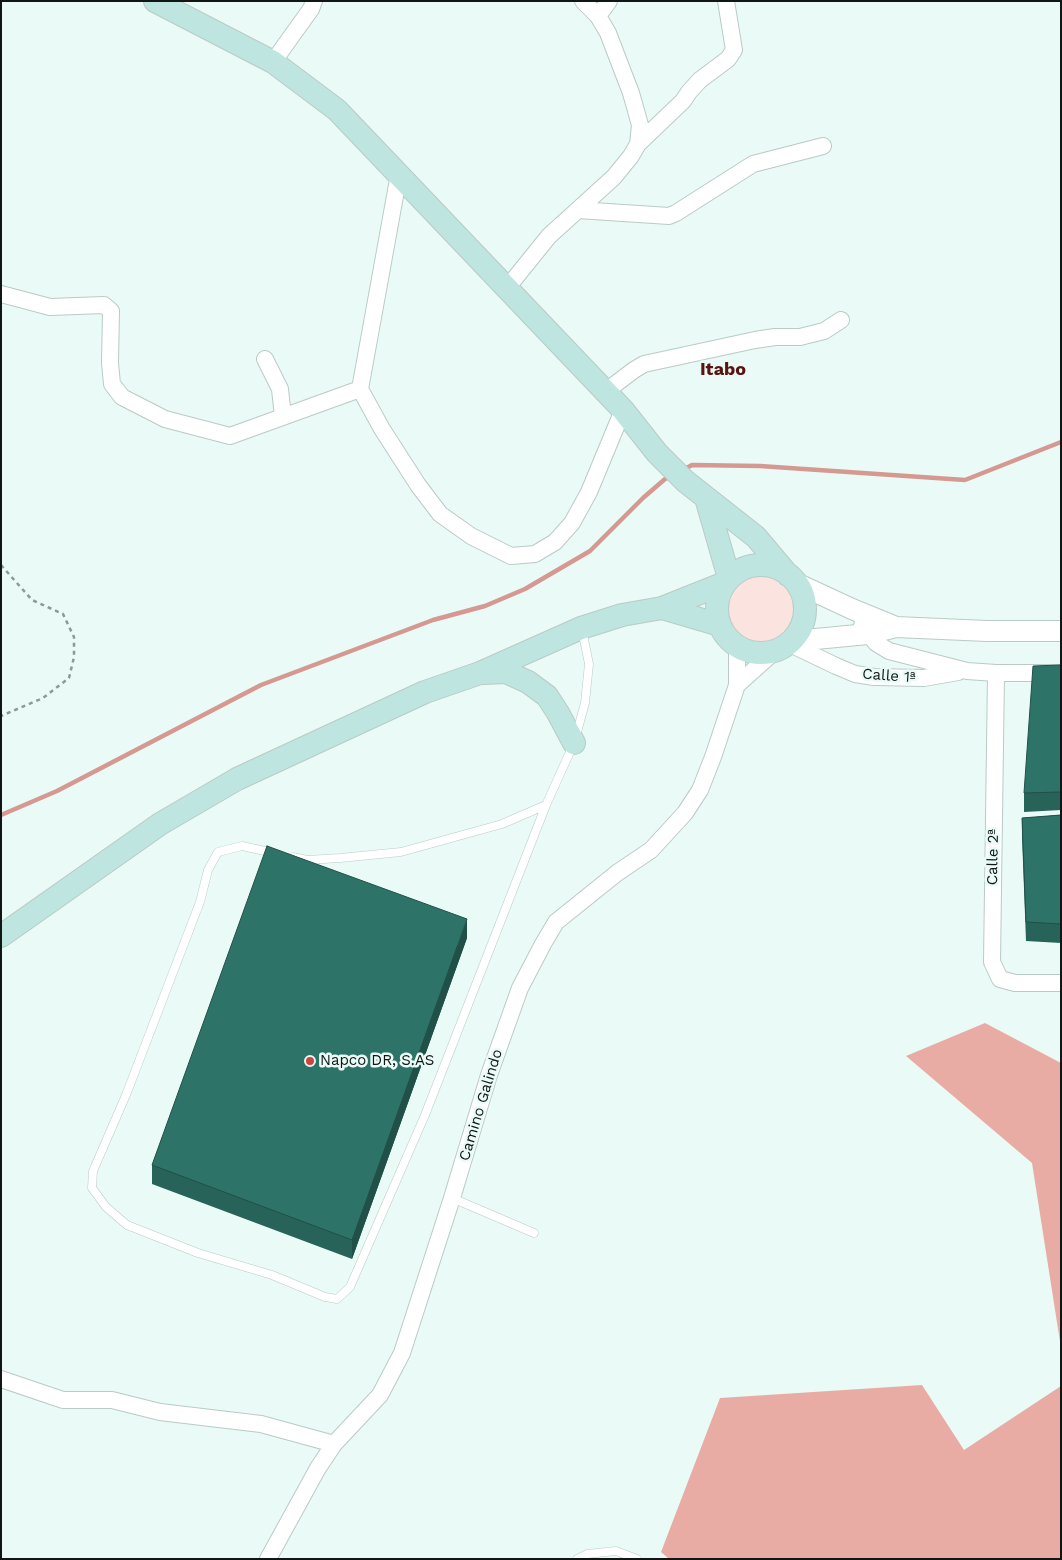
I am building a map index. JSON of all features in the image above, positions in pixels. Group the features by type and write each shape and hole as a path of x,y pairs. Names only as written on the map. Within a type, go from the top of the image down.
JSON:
{"main road":[{"path":"155,1 273,62 337,110 623,410 657,453 685,481 756,537 792,579 802,593 804,617 800,628 786,644 754,652 737,646 730,640 720,625 717,611 718,596 727,581 706,498"},
{"path":"1,936 160,824 237,779 425,692 480,673 581,628 622,615 662,608 727,581 742,569 758,565 774,567 792,579"},
{"path":"662,608 720,625"},
{"path":"480,673 506,672 528,682 547,696 574,743"}],"street":[{"path":"583,1 598,16 608,33 631,93 640,125 638,144"},
{"path":"598,16 609,1"},
{"path":"506,288 549,236 614,177 638,144 683,101 700,80 728,59 734,50 734,41 726,1"},
{"path":"273,62 316,4"},
{"path":"578,210 669,216 753,164 823,146"},
{"path":"399,174 360,389 382,429 418,485 440,514 471,536 511,556 534,554 555,542 572,523 589,492 623,410"},
{"path":"1,294 50,307 104,305 111,312 110,363 112,384 122,397 165,420 230,436 360,389"},
{"path":"605,392 644,364 755,340 775,337 800,337 824,331 840,320"},
{"path":"265,359 280,389 282,417"},
{"path":"792,579 852,609 896,627"},
{"name":"Calle 1ª","path":"852,609 868,634 876,643 889,651 967,671 996,673 1061,672"},
{"path":"786,644 805,640 868,634 896,627 986,631 1061,631"},
{"name":"Calle 1ª","path":"786,644 855,674 874,677 924,678 967,671"},
{"name":"Camino Galindo","path":"737,685 786,644"},
{"name":"Camino Galindo","path":"268,1559 318,1468 334,1444 380,1395 402,1353 489,1076 520,988 556,922 618,873 651,850 684,813 700,790 737,685 737,646"},
{"name":"Calle 2ª","path":"996,673 992,962 1000,979 1015,983 1061,983"},
{"path":"1,1379 63,1400 112,1400 160,1412 261,1424 334,1444"}],"lane":[{"path":"279,854 242,846 218,852 208,870 200,902 126,1095 93,1171 92,1188 106,1206 127,1224 198,1253 272,1275 324,1297 337,1298 350,1287 425,1115 546,805 574,743 585,703 589,664 581,628"},
{"path":"288,856 306,860 401,852 502,824 546,805"},
{"path":"452,1198 534,1233"},
{"path":"577,1559 587,1554 616,1551 637,1559"}],"path":[{"path":"1,565 32,600 63,614 74,637 74,657 69,678 44,698 1,716"}],"shaded area":[{"path":"754,571 768,571 782,577 793,588 799,602 796,624 788,636 768,647 754,647 740,641 729,630 723,616 723,602 729,588 740,577"},
{"path":"985,1023 1061,1063 1061,1348 1032,1163 906,1056"},
{"path":"922,1385 964,1450 1061,1386 1061,1559 669,1559 661,1552 720,1398"}],"building":[{"path":"1061,665 1061,792 1024,793 1033,666"},
{"path":"1061,815 1061,924 1026,922 1022,818"},
{"name":"Napco DR, S.AS","path":"267,846 467,919 352,1240 152,1165"}],"waterway":[{"path":"683,470 692,465 760,466 965,480 1061,442"},
{"path":"1,815 57,791 261,685 433,620 485,606 525,589 590,551 643,498 665,479 672,476"}],"place":[{"name":"Napco DR, S.AS","path":"310,1061"}],"district":[{"name":"Itabo","path":"723,370"}]}
